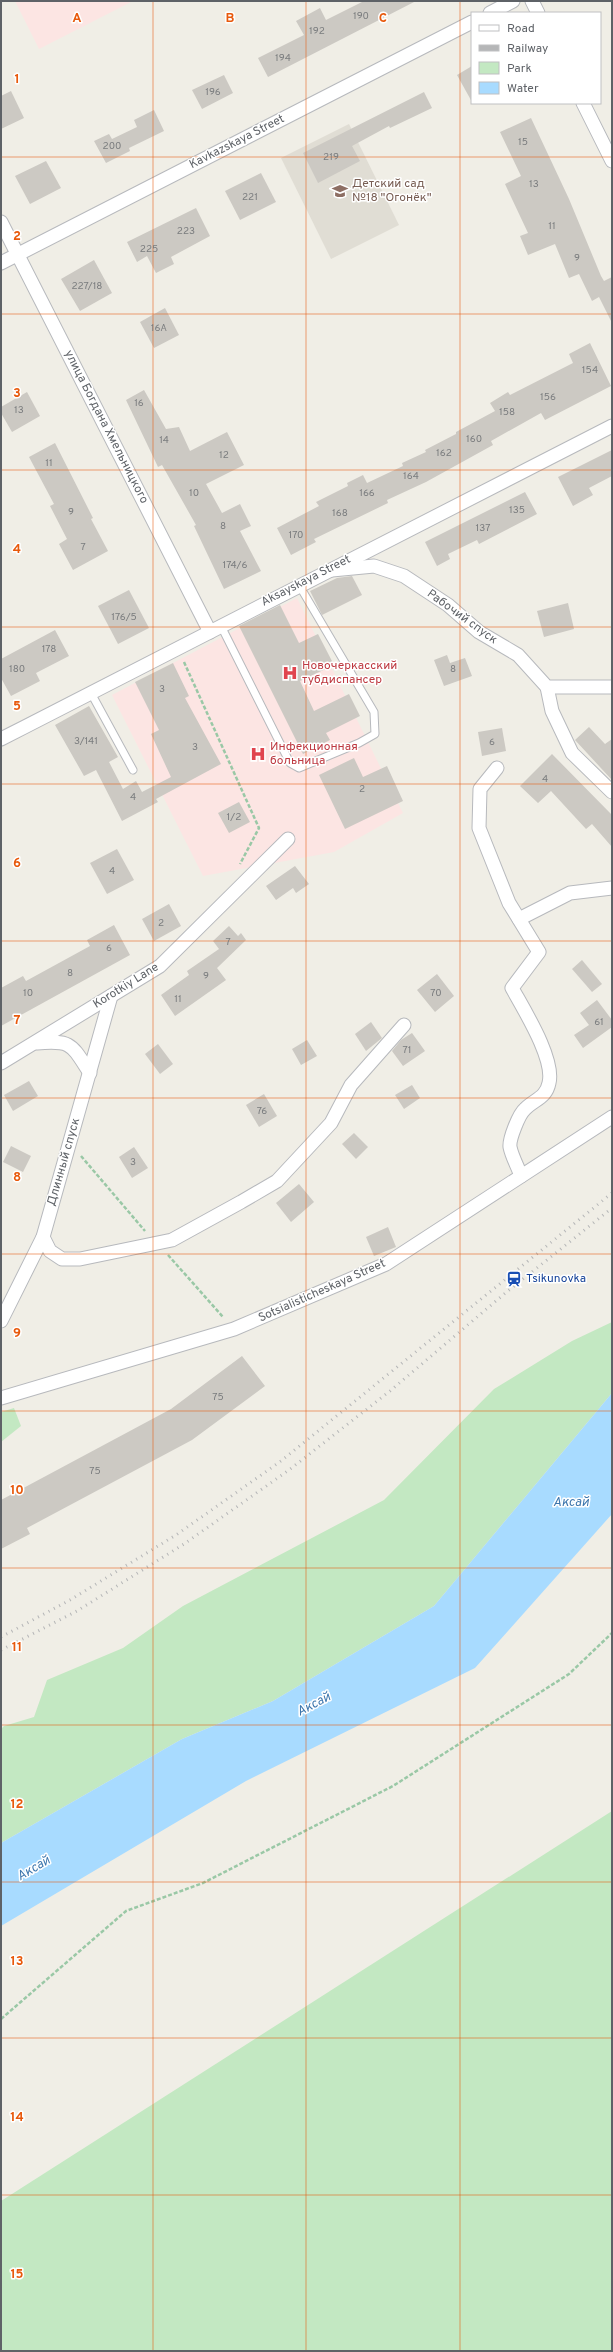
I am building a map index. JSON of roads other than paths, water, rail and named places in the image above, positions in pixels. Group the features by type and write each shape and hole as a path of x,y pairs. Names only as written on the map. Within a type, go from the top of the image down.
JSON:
{"street":[{"path":"492,12 514,1"},
{"path":"532,1 538,12"},
{"name":"Kavkazskaya Street","path":"1,262 471,23"},
{"path":"584,104 612,161"},
{"name":"улица Богдана Хмельницкого","path":"1,222 215,629"},
{"name":"Aksayskaya Street","path":"1,739 178,649 324,571 612,426"},
{"name":"Рабочий спуск","path":"324,571 374,566 404,576 448,605 479,632 518,655 547,688"},
{"path":"612,687 547,688 552,711 572,753 612,792"},
{"path":"497,768 480,788 479,828 509,903 539,952 512,988 546,1053 550,1082 543,1097 526,1108 519,1115 513,1135 510,1147 522,1176"},
{"name":"Korotkiy Lane","path":"1,1063 160,966 288,839"},
{"path":"519,919 570,893 612,888"},
{"name":"Длинный спуск","path":"1,1321 43,1236 111,996"},
{"path":"43,1236 50,1250 62,1259 80,1259 172,1240 277,1181 331,1123 351,1085 404,1025"},
{"path":"35,1043 60,1041 72,1046 90,1072"},
{"name":"Sotsialisticheskaya Street","path":"1,1398 234,1329 386,1264 612,1117"}],"lane":[{"path":"215,629 290,763 299,768 359,743 375,734 374,712 299,585"},
{"path":"91,693 133,770"}],"water":[{"name":"Аксай","path":"612,1393 612,1514 475,1668 246,1781 1,1926 1,1843 182,1739 273,1701 434,1606"}],"railway":[{"path":"1,1637 70,1600 176,1535 281,1461 612,1193"},
{"path":"1,1650 77,1611 184,1544 289,1470 390,1391 503,1295 612,1208"}],"place":[{"name":"Детский сад №18 \"Огонёк\"","path":"340,191"},
{"name":"Новочеркасский тубдиспансер","path":"290,673"},
{"name":"Инфекционная больница","path":"258,754"},
{"name":"Tsikunovka","path":"514,1279"}]}
